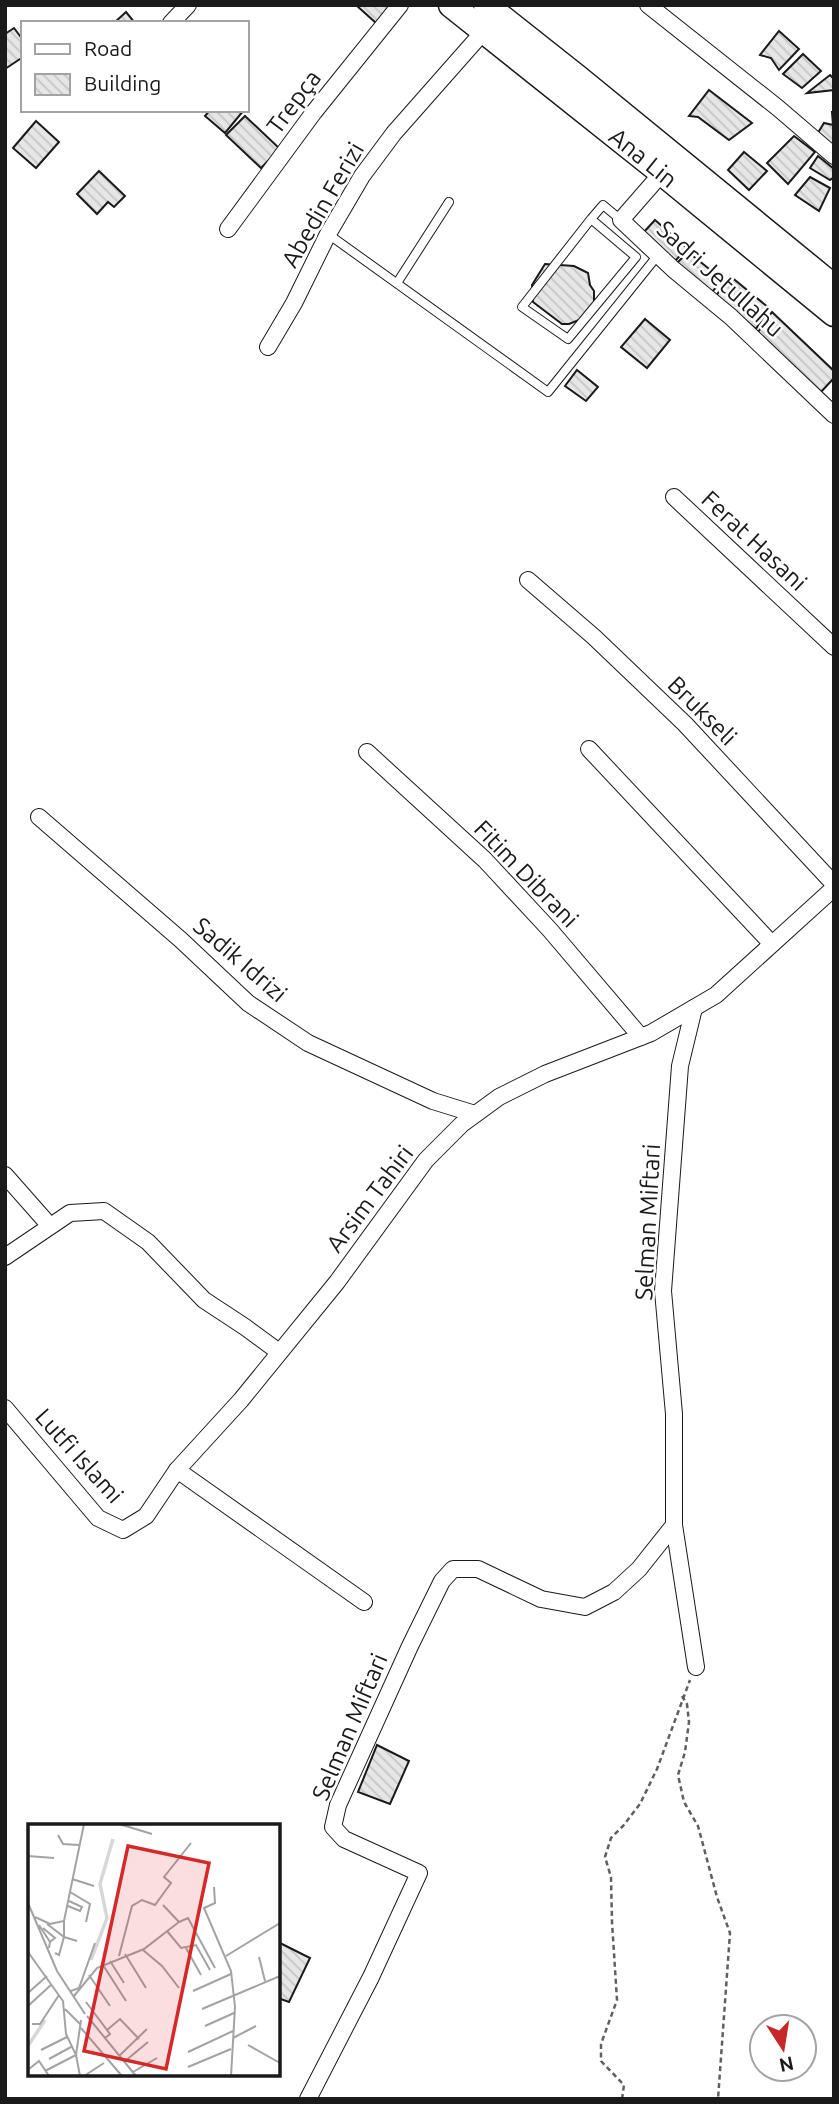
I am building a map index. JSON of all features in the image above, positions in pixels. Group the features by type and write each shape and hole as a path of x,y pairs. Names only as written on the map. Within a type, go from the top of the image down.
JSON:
{"main road":[{"name":"Ana Lin","path":"451,5 834,314"},
{"name":"Ana Lin","path":"486,5 834,287"}],"street":[{"path":"173,21 188,5"},
{"name":"Trepça","path":"228,229 314,112 400,5"},
{"path":"648,5 834,156"},
{"name":"Abedin Ferizi","path":"268,347 362,176 394,133 484,31"},
{"name":"Sadri Jetullahu","path":"662,173 621,220 731,317 834,415"},
{"name":"Ferat Hasani","path":"674,497 834,647"},
{"name":"Brukseli","path":"528,580 594,637 685,724 834,886"},
{"path":"589,750 772,944"},
{"name":"Fitim Dibrani","path":"367,752 485,860 550,929 641,1037"},
{"name":"Sadik Idrizi","path":"39,817 181,940 248,1003 308,1043 433,1101 475,1114"},
{"name":"Arsim Tahiri","path":"177,1470 241,1400 337,1282 426,1160 461,1124 499,1097 545,1074 651,1033 716,995 834,886"},
{"name":"Selman Miftari","path":"694,1007 680,1066 663,1291 674,1414 674,1525 695,1667"},
{"path":"5,1175 50,1226"},
{"path":"5,1256 70,1213 104,1211 148,1242 204,1300 279,1352"},
{"name":"Lutfi Islami","path":"5,1408 98,1518 123,1530 146,1516 177,1470"},
{"path":"177,1470 364,1602"},
{"name":"Selman Miftari","path":"308,2099 371,1977 419,1873 344,1839 333,1827 338,1805 442,1581 453,1569 478,1569 541,1599 585,1607 614,1592 639,1569 674,1525"}],"lane":[{"path":"397,284 449,202"},
{"path":"591,219 636,257 568,340 522,307 591,219 603,205 621,220"},
{"path":"328,234 548,392 658,255"}],"path":[{"path":"622,2099 624,2085 601,2061 601,2044 617,2000 611,1922 611,1877 605,1857 611,1838 632,1815 646,1792 695,1667"},
{"path":"682,1696 687,1704 690,1722 678,1775 684,1802 698,1826 717,1897 730,1933 718,2099"}],"building":[{"path":"356,5 392,5 376,23"},
{"path":"126,12 133,21 116,21"},
{"path":"14,28 21,37 21,58 5,69 5,34"},
{"path":"779,31 799,49 779,70 771,58 760,55"},
{"path":"803,54 821,71 802,88 783,74"},
{"path":"830,75 834,79 834,90 807,93"},
{"path":"709,90 752,123 729,140 698,117 689,116"},
{"path":"208,112 242,112 225,133 205,116"},
{"path":"834,112 834,150 816,136 824,123 833,125"},
{"path":"245,116 280,149 261,168 226,135"},
{"path":"36,121 59,142 36,168 13,148"},
{"path":"794,136 815,152 788,184 767,163"},
{"path":"744,152 767,171 749,190 728,170"},
{"path":"818,156 834,169 834,177 830,180 810,168"},
{"path":"99,171 125,196 114,207 108,202 97,214 77,194"},
{"path":"810,177 830,188 819,211 795,195"},
{"path":"655,220 687,248 675,261 643,233"},
{"path":"688,252 723,280 711,293 676,264"},
{"path":"545,264 574,266 588,273 594,291 594,303 584,318 562,324 533,302 532,285"},
{"path":"730,276 769,308 756,329 716,296"},
{"path":"772,312 834,371 834,378 819,394 756,335"},
{"path":"645,319 670,340 647,368 621,347"},
{"path":"577,370 598,387 586,401 565,386"},
{"path":"377,1745 409,1761 390,1804 358,1792"},
{"path":"280,1943 310,1958 289,2002 280,1999"}]}
